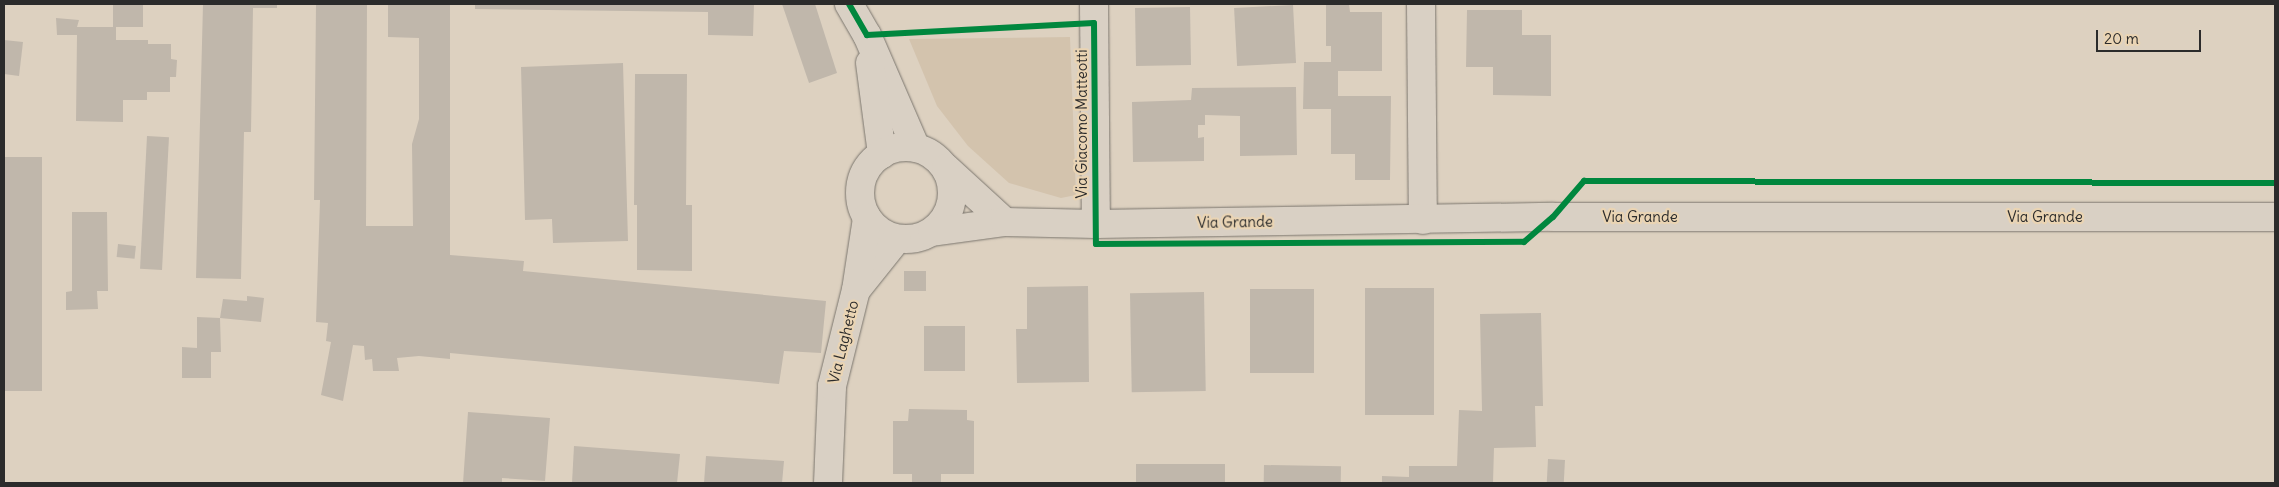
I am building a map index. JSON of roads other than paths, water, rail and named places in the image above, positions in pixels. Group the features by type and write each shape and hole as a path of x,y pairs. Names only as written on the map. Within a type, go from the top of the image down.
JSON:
{"street":[{"path":"849,4 867,35 916,148"},
{"name":"Via Giacomo Matteotti","path":"1094,4 1096,224"},
{"path":"1420,4 1423,220"},
{"path":"867,35 882,154"},
{"path":"946,168 951,181 953,196 950,210 932,232 921,237 897,239 885,235 867,218 862,205 860,191 863,176 870,164 882,154 904,146 916,148 937,158 1005,222"},
{"name":"Via Grande","path":"932,232 1005,222 1096,224 1553,217 2275,218"},
{"name":"Via Laghetto","path":"828,483 832,386 856,290 867,218"},
{"name":"Via Laghetto","path":"856,290 897,239"}]}
